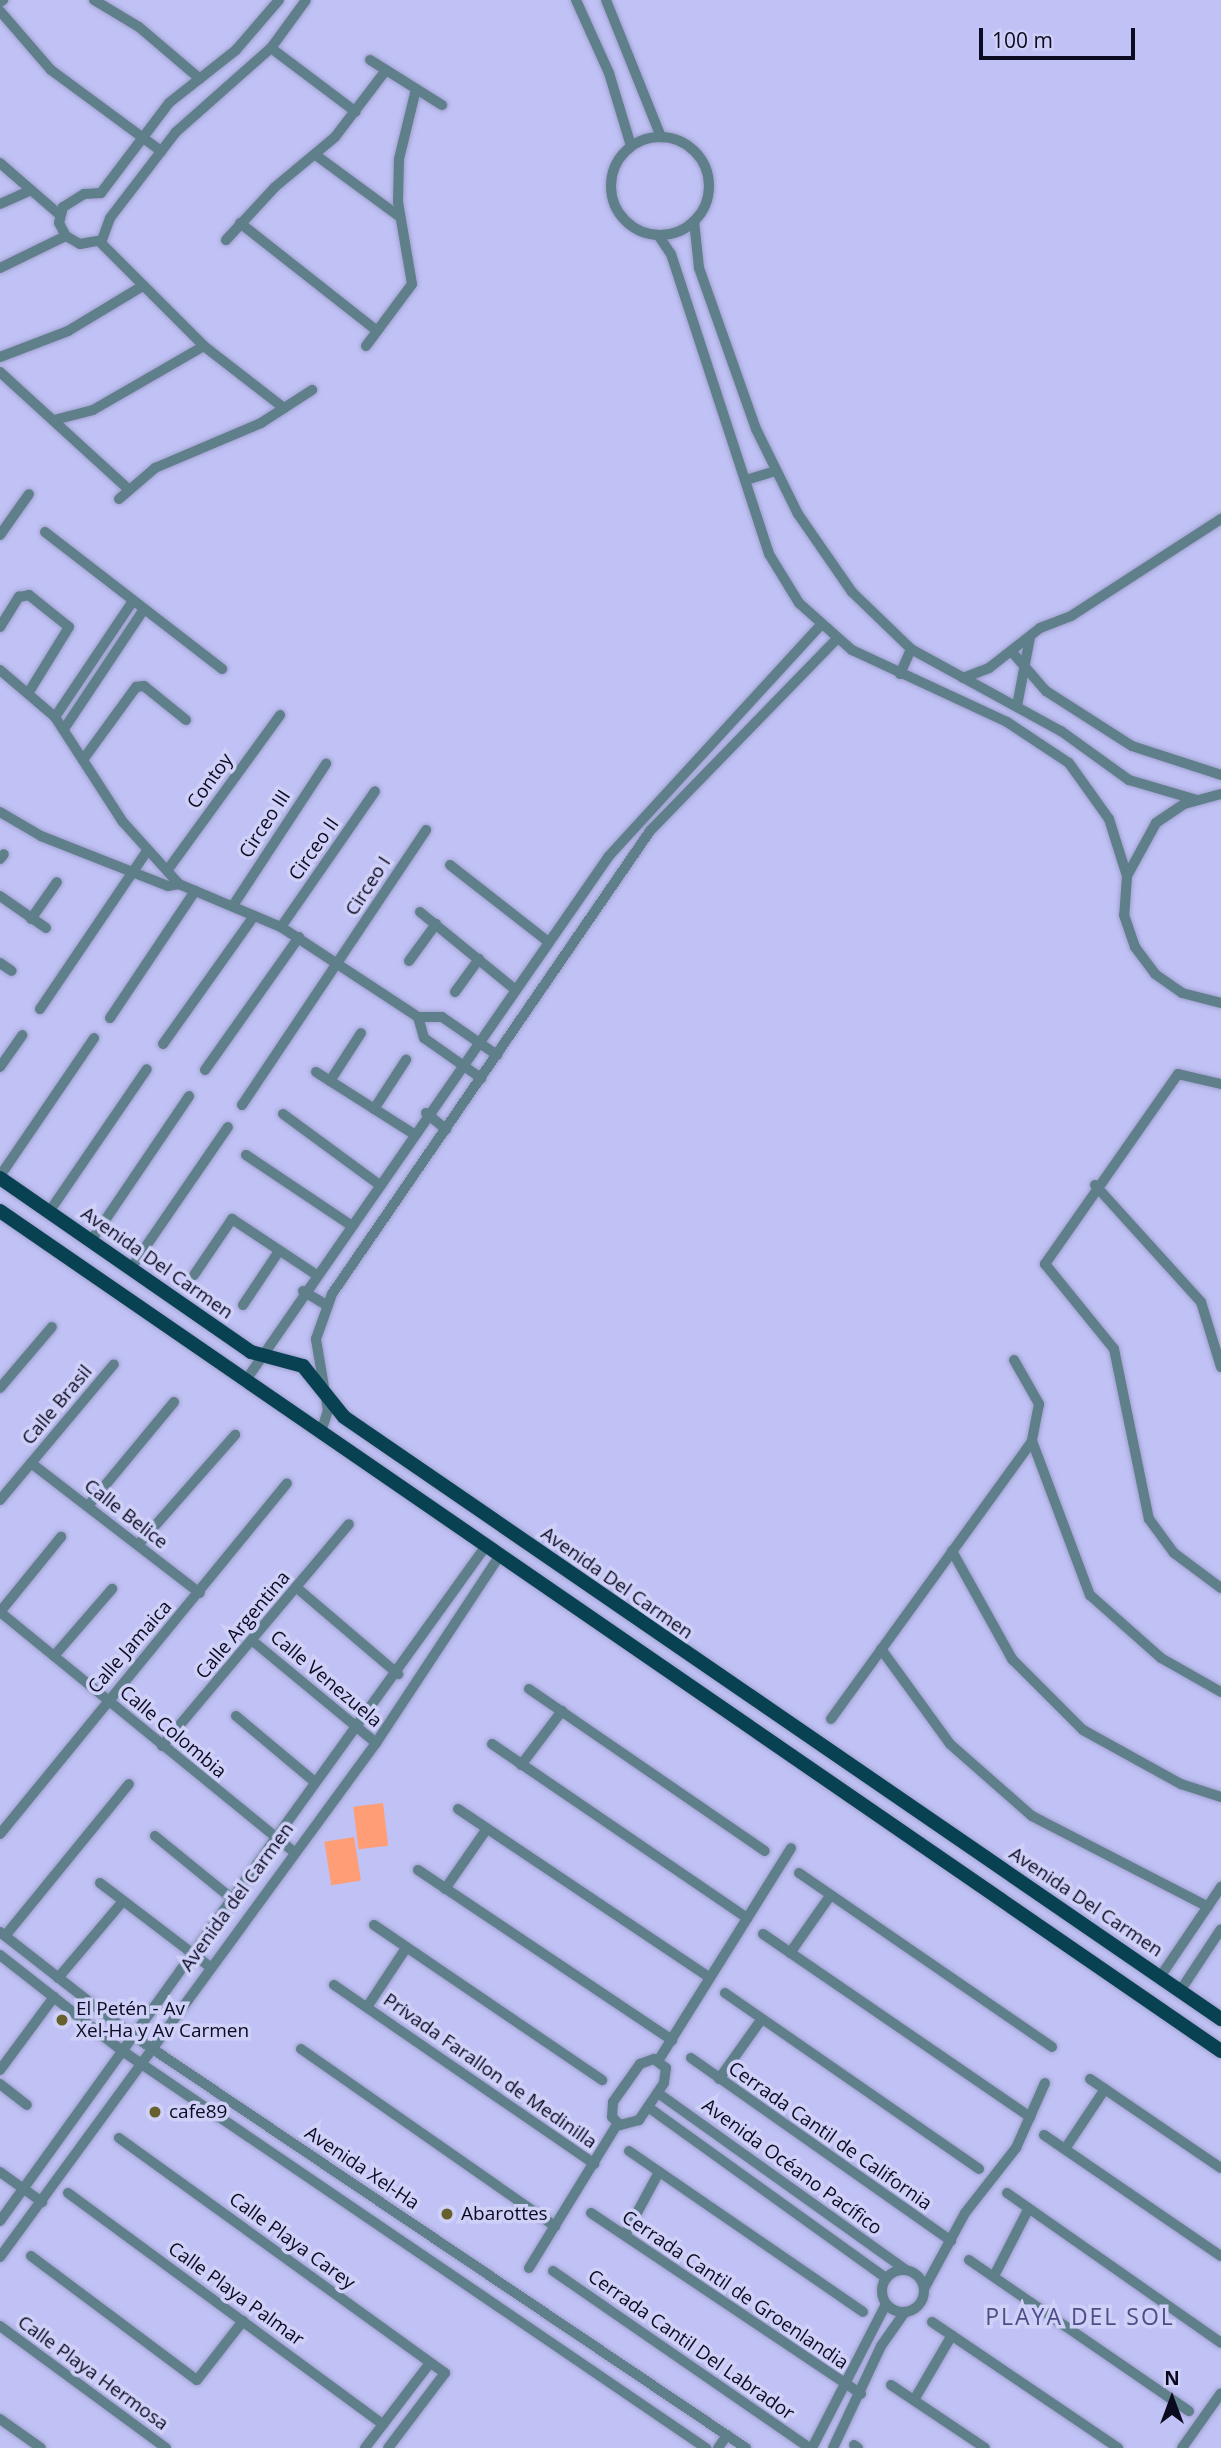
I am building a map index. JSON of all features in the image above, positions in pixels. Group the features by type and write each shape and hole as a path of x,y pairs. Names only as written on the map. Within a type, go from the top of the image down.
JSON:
{"main road":[{"name":"Avenida Del Carmen","path":"0,1177 263,1355 303,1366 344,1418 724,1682 1221,2019"},
{"path":"0,1211 717,1707 1220,2048"},
{"path":"717,1707 724,1682"},
{"path":"907,1835 922,1814"},
{"path":"1095,1964 1110,1942"}],"street":[{"path":"94,0 139,27 200,79"},
{"path":"60,215 73,198 101,193 141,135 200,79 228,57 279,0"},
{"path":"0,163 60,215 66,236 80,244 99,241 161,151 271,48 306,0"},
{"path":"576,0 610,73 631,146"},
{"path":"606,0 661,137"},
{"path":"0,11 51,70 161,151"},
{"path":"271,48 356,112"},
{"path":"228,57 243,73"},
{"path":"370,60 442,105"},
{"path":"226,240 240,223 317,156 356,112 386,70"},
{"path":"366,346 412,284 400,217 399,159 416,89"},
{"path":"657,235 694,220 708,198 705,165 682,142 661,137 631,146 615,165 611,196 627,223 657,235 671,254 769,554 820,626 837,639 900,674 1007,722 1069,763 1109,818 1127,876 1124,915 1148,965 1182,993 1221,1003"},
{"path":"317,156 400,217"},
{"path":"0,204 31,190"},
{"path":"694,220 699,268 775,471 852,592 911,649 1017,706 1129,780 1197,800"},
{"path":"240,223 377,331"},
{"path":"0,268 66,236"},
{"path":"99,241 141,287 204,346 284,408"},
{"path":"0,357 68,331 141,287"},
{"path":"54,420 93,410 204,346"},
{"path":"0,372 127,487"},
{"path":"119,499 127,487 191,449 229,438 312,390"},
{"path":"746,480 775,471"},
{"path":"0,535 29,494"},
{"path":"963,678 1012,652 1030,637 1221,519"},
{"path":"45,532 222,669"},
{"path":"0,627 19,597 29,595 69,627 29,692"},
{"path":"55,717 134,601"},
{"path":"64,729 144,609"},
{"path":"246,1380 303,1291 555,928 636,823 820,626"},
{"path":"1017,706 1030,637"},
{"path":"321,1432 328,1410 316,1339 326,1305 650,831 837,639"},
{"path":"900,674 911,649"},
{"path":"1012,652 1046,691 1132,746 1221,775"},
{"path":"0,670 29,692 55,717 147,851 169,868 179,884"},
{"path":"85,757 136,687 144,686 186,720"},
{"name":"Contoy","path":"169,868 280,715"},
{"name":"Circeo III","path":"234,904 326,764"},
{"name":"Circeo II","path":"281,927 375,791"},
{"path":"1127,876 1156,823 1197,800 1221,794"},
{"path":"0,812 41,836 137,871 168,886 179,884 234,904 281,927 340,961 418,1017 442,1017 496,1055"},
{"name":"Circeo I","path":"243,1105 426,830"},
{"path":"40,1009 137,871 147,851"},
{"path":"450,865 546,940"},
{"path":"31,919 57,882"},
{"path":"110,1018 195,891"},
{"path":"0,896 46,928"},
{"path":"420,912 512,987"},
{"path":"163,1044 254,916"},
{"path":"410,961 436,924"},
{"path":"555,928 575,942"},
{"path":"205,1070 299,937"},
{"path":"455,992 479,959"},
{"path":"0,963 12,971"},
{"path":"418,1017 424,1038 481,1078"},
{"path":"330,1081 361,1033"},
{"path":"0,1067 22,1035"},
{"path":"0,1177 94,1038"},
{"path":"374,1109 406,1060"},
{"path":"49,1212 147,1069"},
{"path":"316,1072 412,1133"},
{"path":"1221,1084 1178,1073 1095,1185 1045,1264 1114,1349 1149,1519 1174,1553 1221,1588"},
{"path":"91,1241 189,1097"},
{"path":"426,1113 446,1129"},
{"path":"283,1114 377,1184"},
{"path":"131,1268 228,1126"},
{"path":"246,1155 349,1224"},
{"path":"1095,1185 1201,1302 1221,1367"},
{"path":"194,1275 232,1219 315,1274"},
{"path":"243,1305 279,1251"},
{"path":"303,1291 326,1305"},
{"path":"0,1388 52,1327"},
{"path":"831,1719 1031,1441 1040,1405 1014,1360"},
{"name":"Calle Brasil","path":"0,1500 114,1364"},
{"path":"88,1507 174,1402"},
{"path":"138,1545 235,1435"},
{"path":"1031,1441 1090,1595 1161,1658 1221,1692"},
{"name":"Calle Belice","path":"32,1463 200,1593"},
{"name":"Calle Jamaica","path":"0,1833 106,1699 200,1593 287,1483"},
{"name":"Calle Argentina","path":"162,1746 254,1642 349,1524"},
{"path":"0,1612 61,1537"},
{"name":"Avenida del Carmen","path":"0,2221 274,1838 358,1730 486,1546"},
{"path":"952,1551 1012,1659 1083,1730 1181,1784 1221,1797"},
{"name":"Avenida del Carmen","path":"0,2257 292,1850 376,1743 456,1626 500,1555"},
{"path":"297,1588 398,1674"},
{"path":"54,1656 112,1589"},
{"name":"Calle Colombia","path":"0,1612 292,1850"},
{"path":"438,1615 456,1626"},
{"name":"Calle Venezuela","path":"254,1642 376,1743"},
{"path":"881,1649 950,1744 1031,1815 1208,1907"},
{"path":"529,1689 765,1851"},
{"path":"521,1765 562,1711"},
{"path":"236,1716 315,1782"},
{"path":"492,1744 747,1918"},
{"path":"2,1934 129,1784"},
{"path":"458,1809 485,1830 709,1978"},
{"path":"445,1889 485,1830"},
{"path":"155,1836 231,1898"},
{"path":"529,2268 618,2123 613,2102 640,2064 658,2061 791,1848"},
{"path":"418,1870 671,2040"},
{"path":"799,1873 1052,2047"},
{"path":"100,1883 209,1966"},
{"path":"1160,1977 1221,1887"},
{"path":"790,1953 830,1896"},
{"path":"58,1978 123,1902"},
{"path":"1180,1991 1220,1932 1199,1920"},
{"path":"374,1925 602,2080"},
{"name":"Avenida Xel-Ha","path":"2,1934 132,2035 746,2448"},
{"path":"763,1934 1030,2118"},
{"name":"Privada Farallon de Medinilla","path":"367,2007 406,1948"},
{"name":"Avenida Xel-Ha","path":"0,1955 121,2050 706,2448"},
{"name":"Privada Farallon de Medinilla","path":"334,1984 594,2164"},
{"path":"725,1993 979,2169"},
{"path":"0,2070 54,1997"},
{"path":"719,2080 761,2020"},
{"path":"302,2049 555,2226"},
{"name":"Cerrada Cantil de California","path":"691,2058 951,2241"},
{"path":"618,2123 635,2124 658,2093 667,2073 658,2061"},
{"path":"1090,2079 1221,2168"},
{"path":"833,2448 861,2394 881,2346 905,2312 923,2301 925,2287 951,2241 1016,2148 1045,2083"},
{"path":"0,2084 27,2105"},
{"path":"1065,2149 1105,2089"},
{"name":"Avenida Océano Pacífico","path":"658,2093 905,2269"},
{"name":"Avenida Océano Pacífico","path":"648,2107 886,2278"},
{"path":"1044,2135 1221,2256"},
{"name":"Calle Playa Carey","path":"120,2138 444,2373 388,2448"},
{"path":"629,2151 863,2312"},
{"path":"0,2172 42,2202"},
{"path":"625,2235 659,2172"},
{"name":"Calle Playa Palmar","path":"68,2193 383,2424"},
{"path":"1007,2193 1221,2343"},
{"path":"995,2276 1029,2208"},
{"name":"Cerrada Cantil de Groenlandia","path":"591,2213 845,2386 861,2394"},
{"path":"31,2256 197,2380 243,2321"},
{"path":"969,2260 1189,2411"},
{"path":"811,2448 886,2304 886,2278 905,2269 925,2287"},
{"name":"Cerrada Cantil Del Labrador","path":"553,2271 811,2448"},
{"path":"886,2304 905,2312"},
{"path":"932,2322 1118,2448"},
{"name":"Calle Playa Hermosa","path":"0,2326 166,2448"},
{"path":"914,2400 952,2336"},
{"path":"365,2448 430,2363"},
{"path":"891,2385 985,2448"},
{"path":"1182,2448 1221,2393"},
{"path":"0,2418 41,2448"},
{"path":"718,2448 727,2435"}],"shaded area":[{"path":"383,1803 388,1846 358,1849 353,1807"},
{"path":"354,1837 361,1880 331,1885 324,1842"}],"place":[{"name":"El Petén - Av Xel-Ha y Av Carmen","path":"62,2020"},
{"name":"cafe89","path":"155,2112"},
{"name":"Abarottes","path":"447,2214"}],"district":[{"name":"PLAYA DEL SOL","path":"1080,2316"}]}
